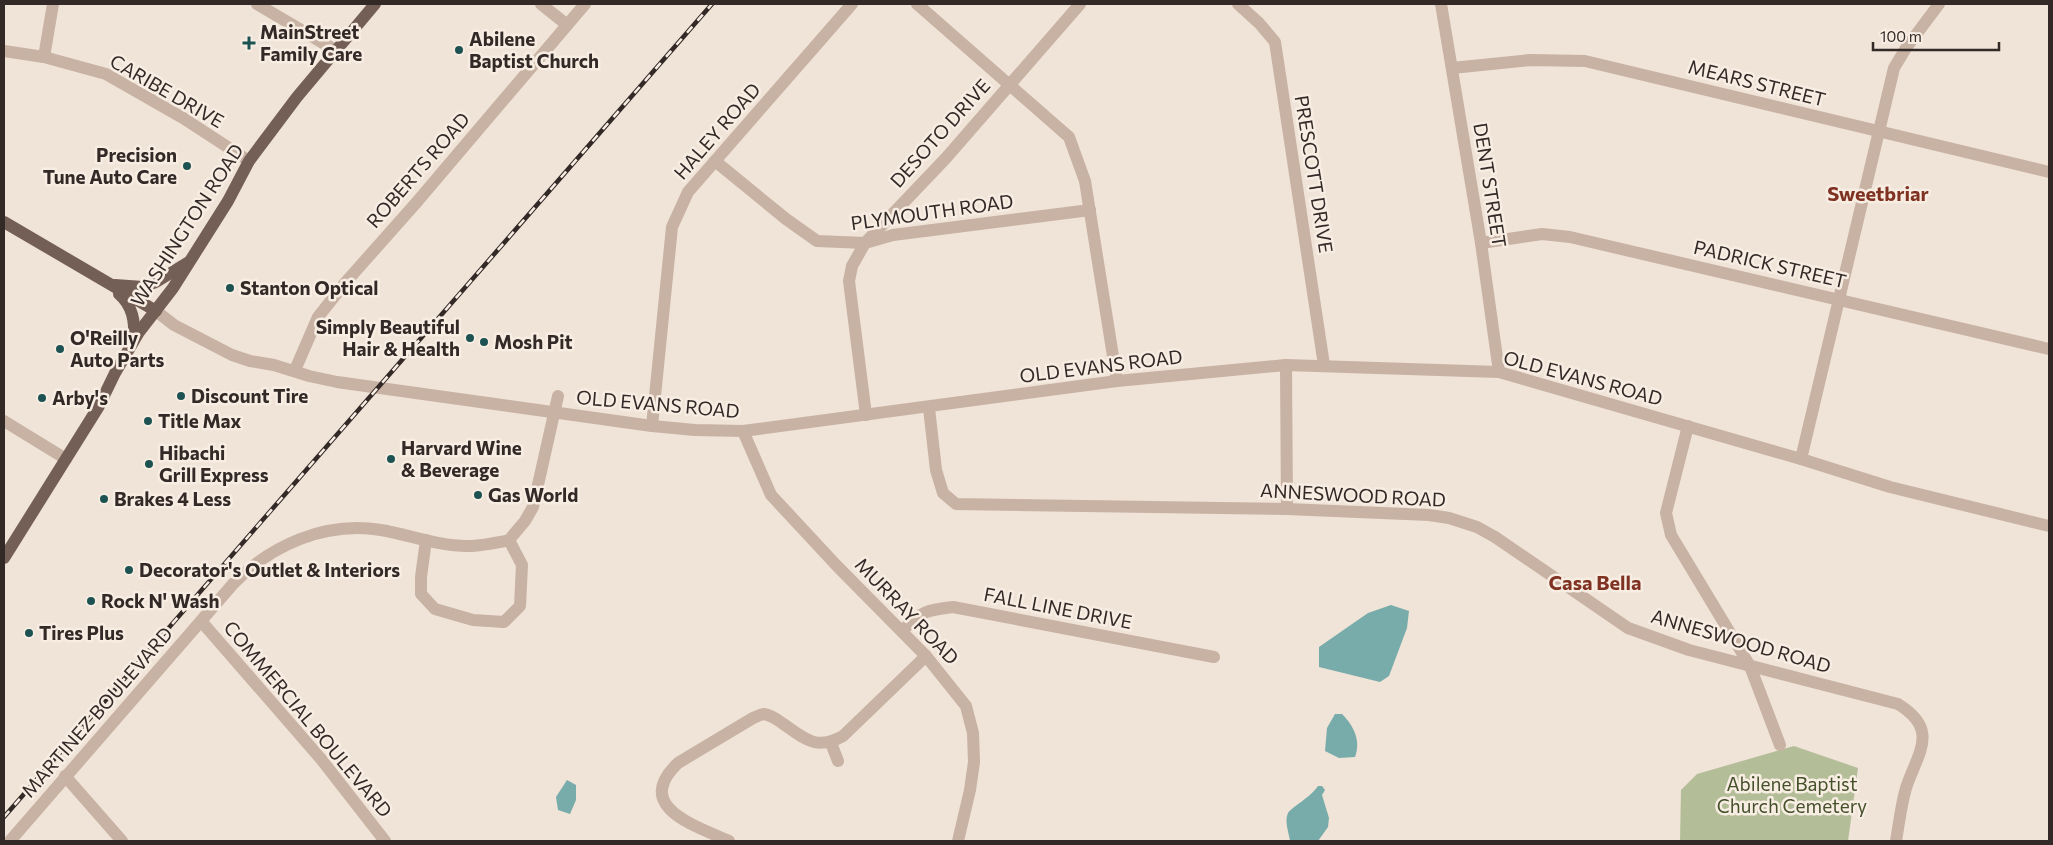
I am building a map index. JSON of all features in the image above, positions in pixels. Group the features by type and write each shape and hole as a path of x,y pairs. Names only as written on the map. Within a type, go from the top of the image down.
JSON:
{"main road":[{"name":"WASHINGTON ROAD","path":"4,558 99,406 115,373 134,342 190,262 228,201 249,161 295,99 376,4"},
{"path":"4,222 156,311"},
{"path":"108,284 143,287 156,282 190,262"},
{"path":"108,284 127,300 135,325 134,342"}],"street":[{"path":"44,57 54,4"},
{"path":"257,4 335,50"},
{"path":"541,4 566,24"},
{"name":"ROBERTS ROAD","path":"295,370 318,317 340,289 585,4"},
{"name":"HALEY ROAD","path":"652,426 672,227 688,192 852,4"},
{"path":"917,4 1069,137 1084,181 1090,210 1117,381"},
{"name":"DESOTO DRIVE","path":"866,415 849,280 852,266 865,244 946,158 1080,4"},
{"name":"PRESCOTT DRIVE","path":"1238,4 1275,42 1324,366"},
{"name":"DENT STREET","path":"1441,4 1481,244 1500,372"},
{"path":"1801,459 1894,68 1906,48 1939,4"},
{"name":"CARIBE DRIVE","path":"4,51 44,57 106,74 183,118 249,161"},
{"name":"MEARS STREET","path":"1452,68 1530,60 1584,61 2049,172"},
{"name":"PLYMOUTH ROAD","path":"715,161 786,219 817,241 865,244 894,234 1090,210"},
{"name":"PADRICK STREET","path":"1481,244 1542,234 1570,237 1838,298 2049,349"},
{"name":"OLD EVANS ROAD","path":"156,311 174,326 232,355 250,362 295,370 309,376 345,383 555,413 695,430 743,431 929,408 1117,381 1286,365 1500,372 1801,459 1890,487 2049,526"},
{"path":"1286,365 1288,508"},
{"path":"426,540 421,594 435,609 473,620 504,622 520,606 522,565 509,540 534,507 558,396"},
{"name":"ANNESWOOD ROAD","path":"929,408 936,470 944,493 956,504 1288,508 1449,518 1477,527 1495,537 1628,628 1689,650 1898,704 1911,712 1920,722 1924,736 1922,750 1906,788 1896,841"},
{"path":"4,421 66,459"},
{"path":"1688,426 1666,513 1670,535 1750,666 1780,745"},
{"name":"MURRAY ROAD","path":"743,431 771,495 836,566 926,656 966,706 973,733 974,762 970,790 958,841"},
{"name":"MARTINEZ BOULEVARD","path":"10,841 245,572 270,553 293,541 331,530 364,528 469,546 509,540"},
{"name":"FALL LINE DRIVE","path":"902,631 919,614 934,609 954,607 1214,657"},
{"name":"COMMERCIAL BOULEVARD","path":"201,621 321,759 385,841"},
{"path":"729,841 678,818 668,809 663,790 664,780 669,771 678,762 753,718 764,714 776,719 817,744 831,743 843,736 926,656"},
{"path":"831,743 838,761"},
{"path":"66,776 122,841"}],"green space":[{"name":"Abilene Baptist Church Cemetery","path":"1794,746 1858,768 1848,841 1680,841 1681,790 1697,774"}],"water":[{"path":"1391,605 1409,611 1407,628 1389,676 1380,682 1319,667 1319,647 1368,613"},
{"path":"1335,714 1342,714 1353,729 1357,740 1355,757 1339,758 1325,751 1327,728"},
{"path":"567,780 576,785 576,800 570,814 558,810 556,797"},
{"path":"1318,786 1322,786 1325,790 1322,795 1329,818 1328,827 1318,841 1290,841 1287,823 1288,813"}],"railway":[{"path":"4,817 712,4"}],"place":[{"name":"MainStreet Family Care","path":"249,43"},
{"name":"Abilene Baptist Church","path":"459,50"},
{"name":"Precision Tune Auto Care","path":"187,166"},
{"name":"Stanton Optical","path":"230,288"},
{"name":"Simply Beautiful Hair & Health","path":"470,338"},
{"name":"Mosh Pit","path":"484,342"},
{"name":"O'Reilly Auto Parts","path":"60,349"},
{"name":"Discount Tire","path":"181,396"},
{"name":"Arby's","path":"42,398"},
{"name":"Title Max","path":"148,421"},
{"name":"Harvard Wine & Beverage","path":"391,459"},
{"name":"Hibachi Grill Express","path":"149,464"},
{"name":"Gas World","path":"478,495"},
{"name":"Brakes 4 Less","path":"104,499"},
{"name":"Decorator's Outlet & Interiors","path":"129,570"},
{"name":"Rock N' Wash","path":"91,601"},
{"name":"Tires Plus","path":"29,633"}],"district":[{"name":"Sweetbriar","path":"1878,194"},
{"name":"Casa Bella","path":"1595,583"}]}
